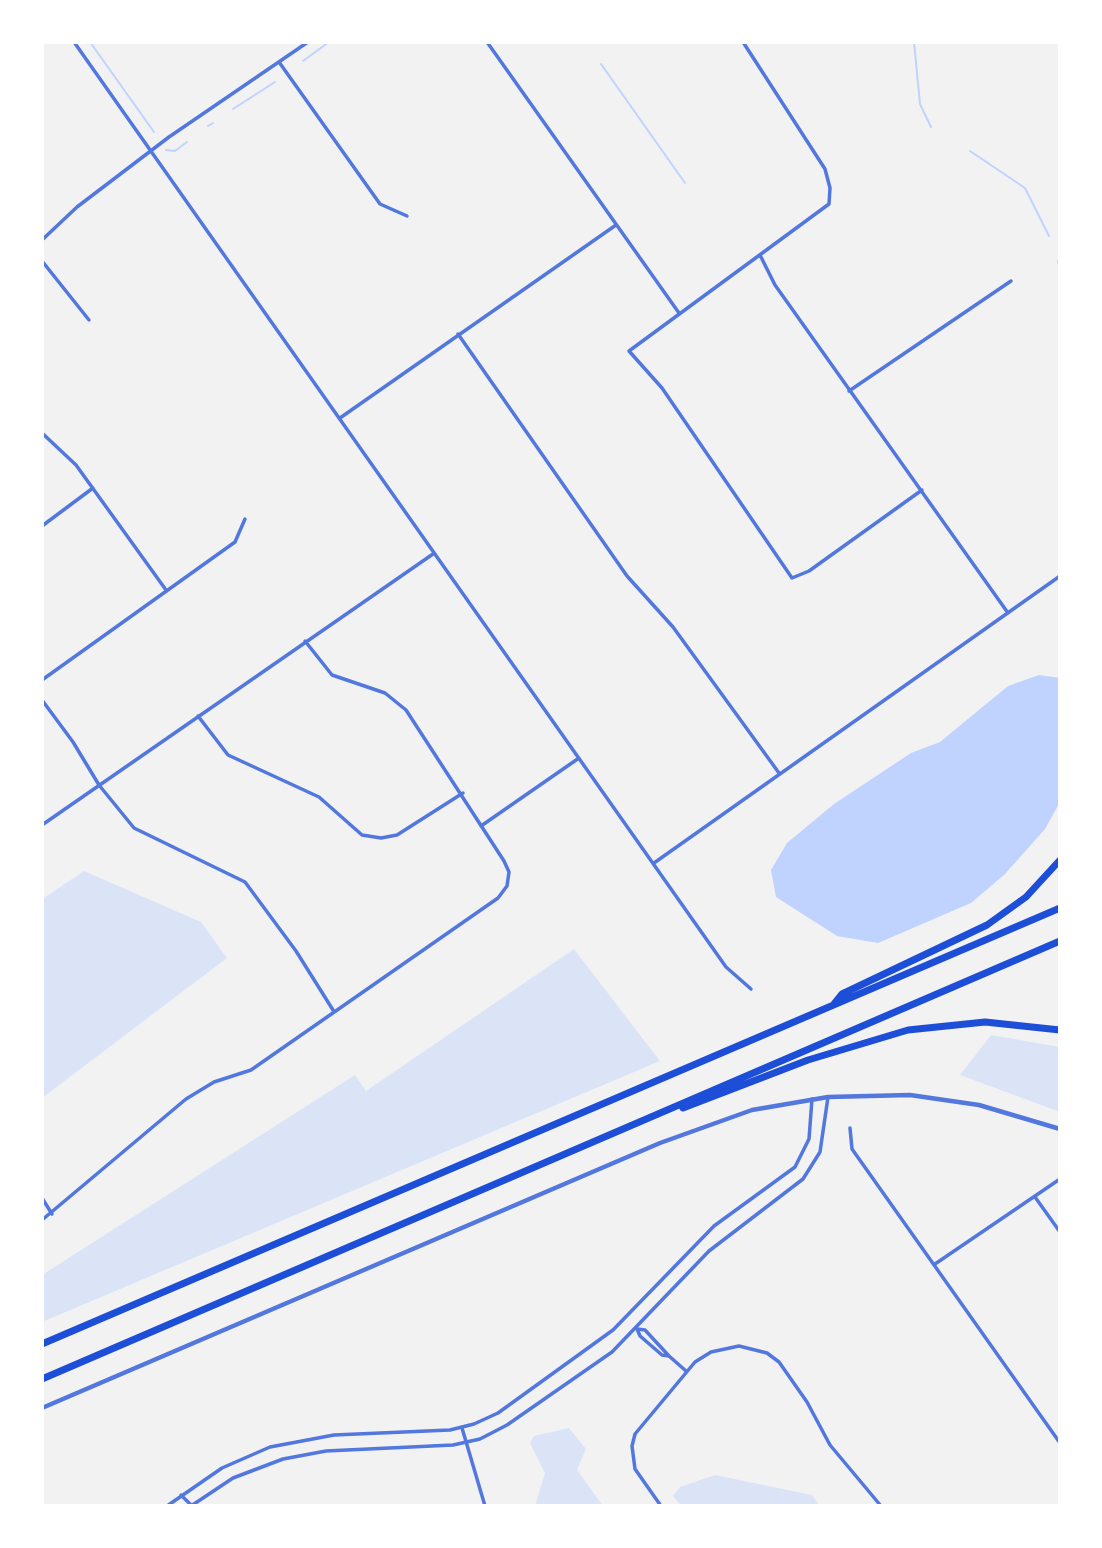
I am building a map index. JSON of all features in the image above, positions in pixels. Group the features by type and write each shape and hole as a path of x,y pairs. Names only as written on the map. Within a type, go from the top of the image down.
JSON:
{"highway":[{"path":"834,1005 842,994 987,925 1026,897 1060,860"},
{"path":"42,1344 1060,908"},
{"path":"42,1379 1060,942"},
{"path":"578,1148 808,1060 908,1030 985,1023 1020,1024 1060,1030"}],"street":[{"path":"74,42 726,967 751,989"},
{"path":"42,240 77,207 150,150 307,42"},
{"path":"487,42 679,313"},
{"path":"743,42 816,152 830,188 830,204 629,351 662,388 792,578 809,571 922,491"},
{"path":"279,62 380,204 407,216"},
{"path":"340,418 616,225"},
{"path":"760,255 775,285 1008,613"},
{"path":"42,261 89,320"},
{"path":"849,391 1011,281"},
{"path":"458,334 627,576 673,627 779,773"},
{"path":"42,433 76,465 166,590"},
{"path":"42,526 93,488"},
{"path":"42,680 235,542 245,519"},
{"path":"42,825 433,554"},
{"path":"654,863 1060,576"},
{"path":"42,1220 53,1214 186,1099 214,1082 251,1070 498,898 510,877 504,861 463,793 399,702 384,693 332,675 305,641"},
{"path":"42,700 73,742 99,785 134,828 245,882 296,951 334,1010"},
{"path":"198,716 228,755 319,797 362,835 381,838 397,835 463,793"},
{"path":"481,826 579,758"},
{"path":"42,1408 717,1120 812,1099 869,1094 945,1099 989,1108 1060,1129"},
{"path":"181,1495 191,1506 233,1478 294,1457 326,1451 466,1442 507,1425 612,1352 717,1244 803,1179 820,1152 828,1097"},
{"path":"167,1506 222,1468 252,1453 292,1441 334,1435 462,1428 498,1413 600,1341 706,1233 795,1167 809,1139 812,1099"},
{"path":"850,1128 852,1149 1060,1443"},
{"path":"935,1265 1060,1179"},
{"path":"1034,1197 1060,1232"},
{"path":"42,1198 53,1214"},
{"path":"637,1329 640,1336 662,1355 669,1356 687,1371"},
{"path":"661,1506 635,1469 632,1446 644,1419 687,1371 711,1352 726,1347 746,1347 767,1353 794,1381 830,1445 881,1506"},
{"path":"462,1428 485,1506"}],"shaded area":[{"path":"84,871 201,922 227,958 42,1098 42,899"},
{"path":"574,949 660,1061 42,1322 42,1275 355,1075 366,1091"},
{"path":"991,1035 1060,1047 1060,1112 960,1075"},
{"path":"569,1428 586,1449 577,1470 603,1506 535,1506 545,1473 530,1443 534,1436"},
{"path":"715,1475 812,1495 820,1506 681,1506 673,1496 680,1487"}],"water":[{"path":"1039,675 1060,678 1060,802 1045,829 1005,874 971,903 878,943 837,936 776,897 771,870 787,843 834,804 911,753 940,742 1008,686"}],"waterway":[{"path":"90,42 154,132"},
{"path":"303,61 329,42"},
{"path":"914,42 920,104 931,127"},
{"path":"601,64 685,183"},
{"path":"233,109 275,82"},
{"path":"208,126 213,123"},
{"path":"166,150 175,151 187,142"},
{"path":"970,151 1025,188 1049,236"},
{"path":"1058,261 1060,269"},
{"path":"1060,270 1060,311"}]}
